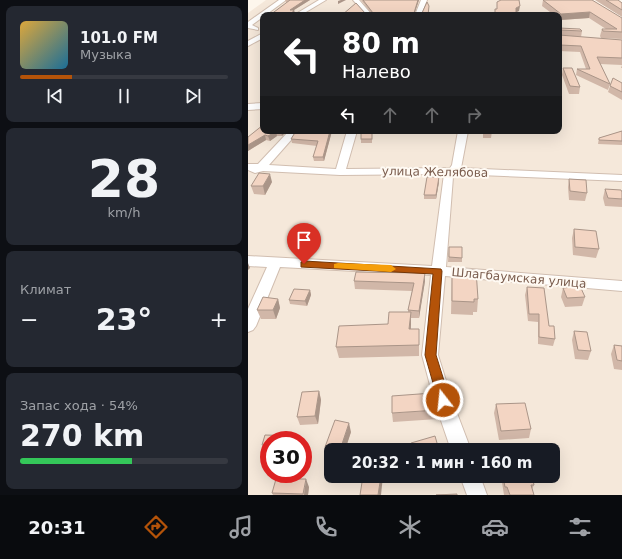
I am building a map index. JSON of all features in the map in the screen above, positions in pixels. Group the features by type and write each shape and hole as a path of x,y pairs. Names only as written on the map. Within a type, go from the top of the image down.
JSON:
{"street":[{"path":"266,12 283,0"},
{"path":"302,12 322,0"},
{"path":"356,0 366,12"},
{"path":"419,12 424,0"},
{"path":"260,16 249,24 250,26 260,29"},
{"path":"248,29 260,29"},
{"path":"248,44 260,38"},
{"path":"248,107 260,105"},
{"path":"248,173 261,168 291,134"},
{"path":"340,172 351,134"},
{"path":"458,443 443,400 430,355 448,176 457,166 462,134"},
{"name":"улица Желябова","path":"248,167 340,172 453,171 622,178"},
{"name":"Шлагбаумская улица","path":"248,261 438,271 622,286"},
{"path":"248,326 275,263"},
{"path":"473,483 477,495"}],"shaded area":[{"path":"266,0 582,0 622,25 622,495 248,495 248,13"}],"building":[{"path":"290,0 305,0 290,10 294,10 293,12 274,12"},
{"path":"363,0 418,0 414,12 372,12"},
{"path":"501,0 519,0 520,6 516,8 516,12 495,12 495,9 497,9 497,2"},
{"path":"543,0 592,0 622,18 622,32 603,31 602,29 617,29 590,12 562,14 562,12 558,12"},
{"path":"606,0 618,0 622,3 622,10"},
{"path":"427,2 429,6 428,12 422,12"},
{"path":"356,3 364,12 346,12"},
{"path":"562,28 580,29 582,31 562,30"},
{"path":"562,35 622,40 622,58 597,57 610,84 577,69 590,69 581,46 562,45"},
{"path":"563,68 572,68 580,87 570,86"},
{"path":"613,78 622,83 622,92 610,86"},
{"path":"260,127 260,134 271,134 268,136 265,135 248,145 248,137"},
{"path":"622,131 622,141 599,140 599,138"},
{"path":"294,134 329,134 323,157 313,157 318,141 291,139"},
{"path":"361,134 372,134 372,139 361,139"},
{"path":"259,173 270,174 263,186 251,186"},
{"path":"427,177 439,177 436,195 424,195"},
{"path":"569,179 586,180 587,193 570,191"},
{"path":"605,189 621,190 622,199 608,198"},
{"path":"574,229 596,231 599,249 575,247"},
{"path":"449,247 462,247 462,258 449,257"},
{"path":"452,269 476,270 478,299 474,299 474,302 452,301"},
{"path":"356,272 425,273 419,311 408,310 414,283 354,281"},
{"path":"580,286 585,297 567,298 563,288"},
{"path":"527,287 544,288 549,326 554,326 555,339 539,337 539,314 529,314"},
{"path":"294,289 310,290 305,301 289,300"},
{"path":"263,297 278,299 273,310 257,310"},
{"path":"389,312 411,312 409,329 419,329 419,345 336,347 339,326 388,324"},
{"path":"574,331 587,332 591,351 578,350"},
{"path":"614,345 622,346 622,361 617,360"},
{"path":"319,391 315,416 297,417 302,392"},
{"path":"433,393 438,410 392,413 392,396"},
{"path":"525,403 531,429 501,431 496,404"},
{"path":"335,420 349,423 342,443 326,443"},
{"path":"435,436 437,443 411,443"},
{"path":"275,483 305,483 303,494 272,493"},
{"path":"362,483 380,483 378,495 360,495"},
{"path":"504,483 534,483 534,485 531,485 534,495 510,495 507,487 505,487"},
{"path":"457,494 457,495 436,495"}],"slow traffic":[{"path":"338,266 391,269"}],"route":[{"path":"304,264 438,271 430,355 443,400"}]}
